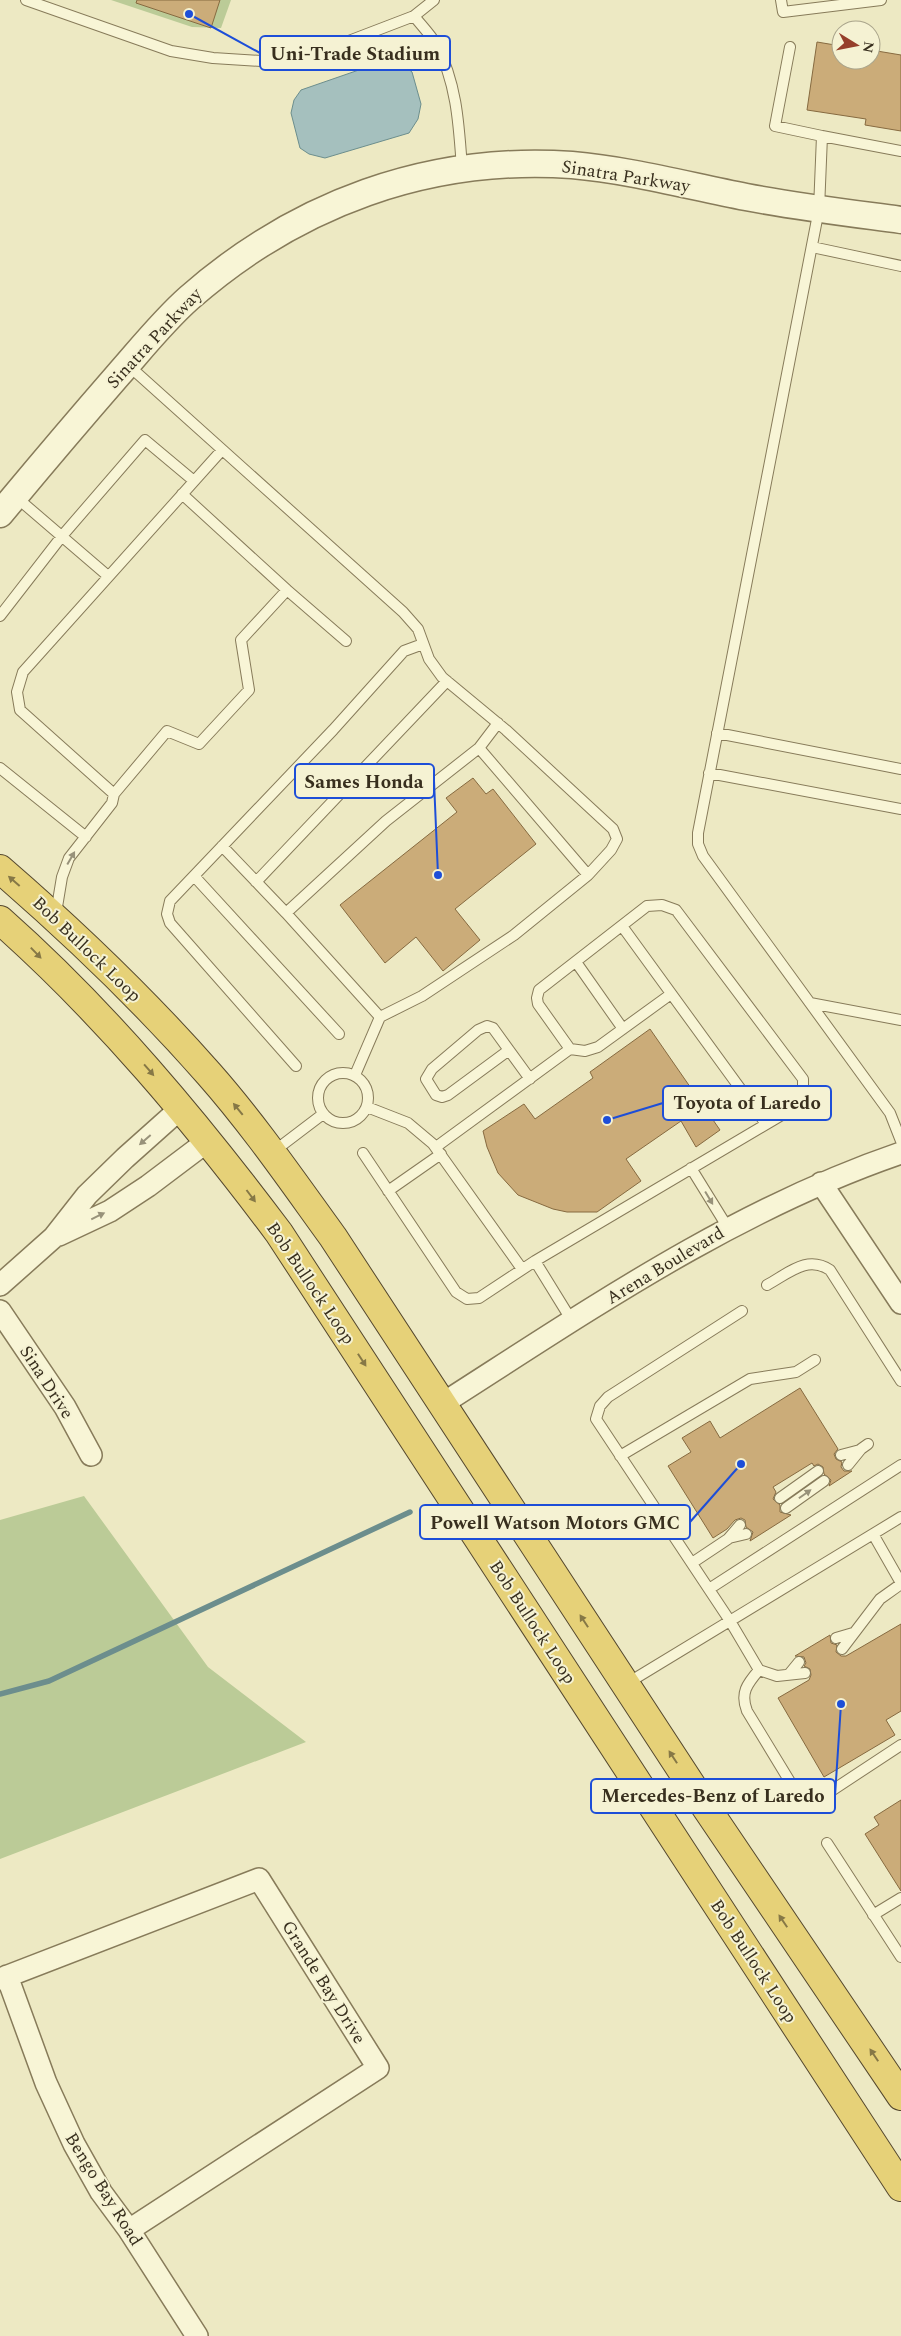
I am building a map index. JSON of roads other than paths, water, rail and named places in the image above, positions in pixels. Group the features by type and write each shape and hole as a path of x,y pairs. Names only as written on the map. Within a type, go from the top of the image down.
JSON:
{"highway":[{"name":"Bob Bullock Loop","path":"0,869 55,916 131,989 210,1074 272,1153 333,1237 625,1684 900,2091"},
{"name":"Bob Bullock Loop","path":"0,920 28,945 134,1053 209,1140 279,1233 901,2186"}],"street":[{"name":"Sinatra Parkway","path":"7,505 127,364 187,300 238,258 280,231 321,210 405,179 462,169 523,164 572,166 613,171 819,209 901,220"},
{"path":"0,1286 54,1237 87,1195 181,1108"},
{"path":"54,1237 110,1211 148,1186 209,1140"},
{"name":"Arena Boulevard","path":"442,1404 665,1262 728,1228 821,1183 901,1153"},
{"path":"821,1183 901,1303"},
{"name":"Sina Drive","path":"0,1311 65,1407 91,1455"},
{"name":"Grande Bay Drive","path":"3,1977 259,1878 378,2068 128,2230"},
{"name":"Bengo Bay Road","path":"3,1977 46,2083 74,2144 101,2192 197,2336"}],"lane":[{"path":"26,0 171,50 212,58 261,61 320,52 414,16 434,0"},
{"path":"781,0 782,12 881,0"},
{"path":"414,16 435,43 451,79 458,114 462,169"},
{"path":"790,47 776,126 901,151"},
{"path":"822,136 819,209 709,773 698,833 698,844 703,856 890,1113 901,1140"},
{"path":"812,247 901,266"},
{"path":"127,364 403,612 418,629 429,659 447,681 498,723 613,829 617,839 611,850 588,875 514,935 422,996 380,1017 355,1075"},
{"path":"0,616 62,536 145,440 194,481"},
{"path":"114,794 20,710 17,692 23,672 222,450"},
{"path":"182,494 346,641"},
{"path":"7,505 62,536 108,576"},
{"path":"55,916 64,871 69,858 112,803 114,794 167,731 199,744 249,690 241,640 287,590"},
{"path":"296,1066 170,924 166,914 170,901 333,730 404,651 423,644"},
{"path":"256,882 447,681"},
{"path":"286,913 386,821 479,748 498,723"},
{"path":"717,733 901,769"},
{"path":"479,748 588,875"},
{"path":"0,768 86,837"},
{"path":"709,773 901,810"},
{"path":"222,846 286,913 380,1017"},
{"path":"194,876 339,1034"},
{"path":"363,1153 456,1292 467,1299 479,1298 535,1261 797,1106 803,1094 803,1079 676,910 662,906 647,906 539,990 536,998 538,1004 570,1049"},
{"path":"622,926 766,1124"},
{"path":"576,962 622,1029"},
{"path":"388,1190 570,1049 585,1050 598,1047 671,994"},
{"path":"810,1003 901,1020"},
{"path":"509,1050 448,1095 442,1097 436,1095 426,1079 427,1074 432,1069 478,1030 487,1026 493,1028 509,1050 530,1079"},
{"path":"344,1072 355,1075 366,1086 368,1094 367,1107 359,1118 344,1124 336,1123 323,1114 318,1099 322,1084 336,1073 344,1072"},
{"path":"367,1107 408,1123 438,1151 522,1269"},
{"path":"272,1153 323,1114"},
{"path":"691,1168 728,1228"},
{"path":"535,1261 572,1321"},
{"path":"767,1285 807,1263 820,1264 830,1270 901,1381"},
{"path":"742,1311 608,1397 600,1406 596,1419 730,1621 759,1670 777,1676 790,1673 805,1673"},
{"path":"620,1456 750,1379 796,1372 815,1360"},
{"path":"841,1455 865,1446 848,1465"},
{"path":"709,1590 901,1464"},
{"path":"780,1498 818,1471"},
{"path":"786,1508 824,1481"},
{"path":"625,1684 901,1517"},
{"path":"692,1563 743,1530"},
{"path":"842,1649 880,1599 900,1578 873,1534"},
{"path":"836,1638 854,1632"},
{"path":"790,1673 798,1662"},
{"path":"759,1670 745,1685 743,1701 747,1711 795,1790 806,1798 819,1799 901,1746"},
{"path":"827,1842 901,1957"},
{"path":"873,1915 901,1898"}],"water":[{"path":"379,63 401,63 412,72 421,104 418,119 409,133 325,158 309,154 300,148 291,113 294,100 301,90"}],"waterway":[{"path":"0,1694 49,1681 410,1512"}],"place":[{"name":"Uni-Trade Stadium","path":"189,14"},
{"name":"Sames Honda","path":"438,875"},
{"name":"Toyota of Laredo","path":"607,1120"},
{"name":"Powell Watson Motors GMC","path":"741,1464"},
{"name":"Mercedes-Benz of Laredo","path":"841,1704"}]}
